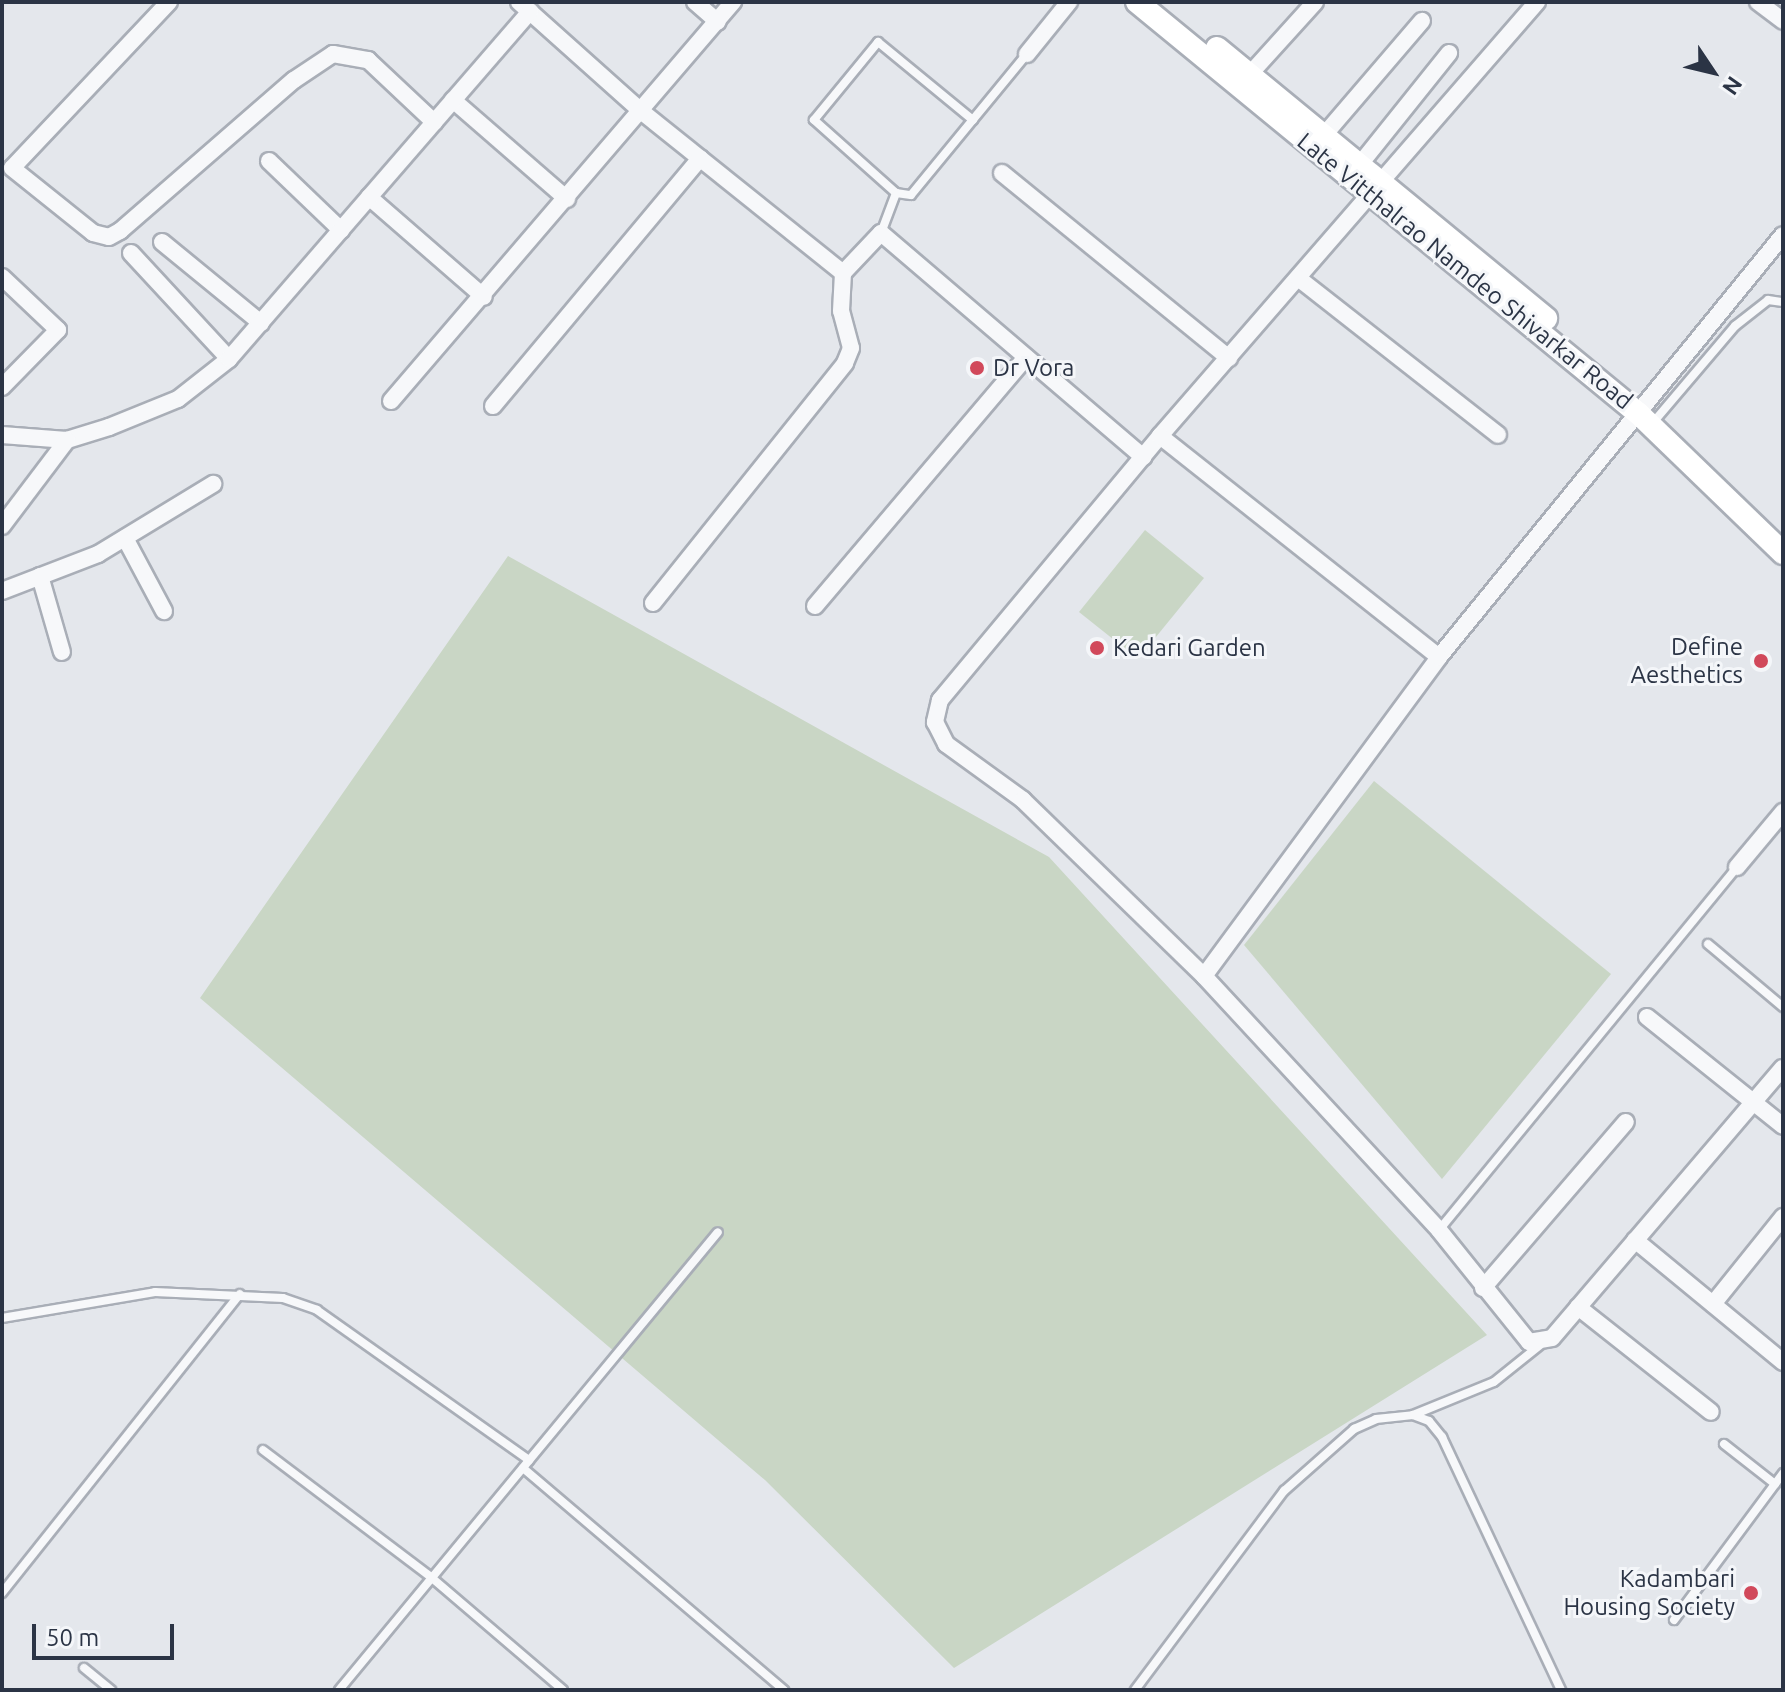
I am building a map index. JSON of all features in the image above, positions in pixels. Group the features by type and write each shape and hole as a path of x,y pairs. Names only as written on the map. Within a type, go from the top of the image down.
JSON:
{"main road":[{"name":"Late Vitthalrao Namdeo Shivarkar Road","path":"1137,2 1376,187 1783,534"},
{"name":"Late Vitthalrao Namdeo Shivarkar Road","path":"1160,2 1361,163 1376,187"},
{"name":"Late Vitthalrao Namdeo Shivarkar Road","path":"1648,416 1783,553"}],"street":[{"path":"169,2 12,168 93,233 109,237 120,231 294,80 333,54 368,60 434,122"},
{"path":"695,2 718,22"},
{"path":"391,401 484,297 733,2"},
{"path":"1027,54 1069,2"},
{"path":"1250,74 1315,2"},
{"path":"1537,2 1160,436 940,700 935,722 946,744 1023,800 1204,976 1439,1230 1520,1336 1542,1343 1578,1307 1783,1068"},
{"path":"1758,2 1783,21"},
{"path":"2,435 67,440 178,399 229,359 453,100 524,6 641,111 843,273"},
{"path":"1325,134 1422,21"},
{"path":"1361,163 1449,53"},
{"path":"453,100 567,199"},
{"path":"493,406 700,158"},
{"path":"269,161 341,230"},
{"path":"1002,173 1229,358"},
{"path":"369,197 484,297"},
{"path":"653,603 845,363 851,348 840,301 843,273 881,233 1143,457"},
{"path":"1204,976 1439,657 1648,416 1783,235"},
{"path":"162,242 261,323"},
{"path":"131,253 229,359"},
{"path":"2,277 58,330 2,387"},
{"path":"1298,278 1498,435"},
{"path":"815,606 1026,357"},
{"path":"1160,436 1439,657"},
{"path":"2,526 67,440"},
{"path":"2,591 125,538 213,484"},
{"path":"125,538 164,611"},
{"path":"40,576 62,652"},
{"path":"1737,867 1783,812"},
{"path":"1647,1017 1783,1126"},
{"path":"1483,1288 1626,1122"},
{"path":"1713,1304 1783,1217"},
{"path":"1635,1240 1783,1362"},
{"path":"1578,1307 1711,1412"}],"lane":[{"path":"973,120 878,42 814,120 896,193 911,195 973,120 1027,54"},
{"path":"881,233 896,193"},
{"path":"1648,416 1735,326 1768,300 1783,302"},
{"path":"1439,1230 1737,867"},
{"path":"1708,944 1783,1007"},
{"path":"339,1690 718,1232"},
{"path":"2,1318 155,1292 283,1298 317,1310 529,1460"},
{"path":"2,1593 240,1294"},
{"path":"1135,1690 1284,1491 1354,1429 1376,1419 1413,1415 1494,1382 1542,1343"},
{"path":"1413,1415 1429,1421 1442,1437 1561,1690"},
{"path":"1724,1444 1775,1484"},
{"path":"263,1450 432,1578 563,1690"},
{"path":"523,1468 784,1690"},
{"path":"1674,1620 1783,1473"},
{"path":"84,1668 111,1690"}],"green space":[{"path":"1145,530 1204,578 1138,659 1079,612"},
{"path":"508,556 1049,857 1487,1335 954,1668 765,1480 200,998"},
{"path":"1374,781 1611,974 1442,1179 1244,945"}],"place":[{"name":"Dr Vora","path":"977,368"},
{"name":"Kedari Garden","path":"1097,648"},
{"name":"Define Aesthetics","path":"1761,661"},
{"name":"Kadambari Housing Society","path":"1751,1593"}]}
